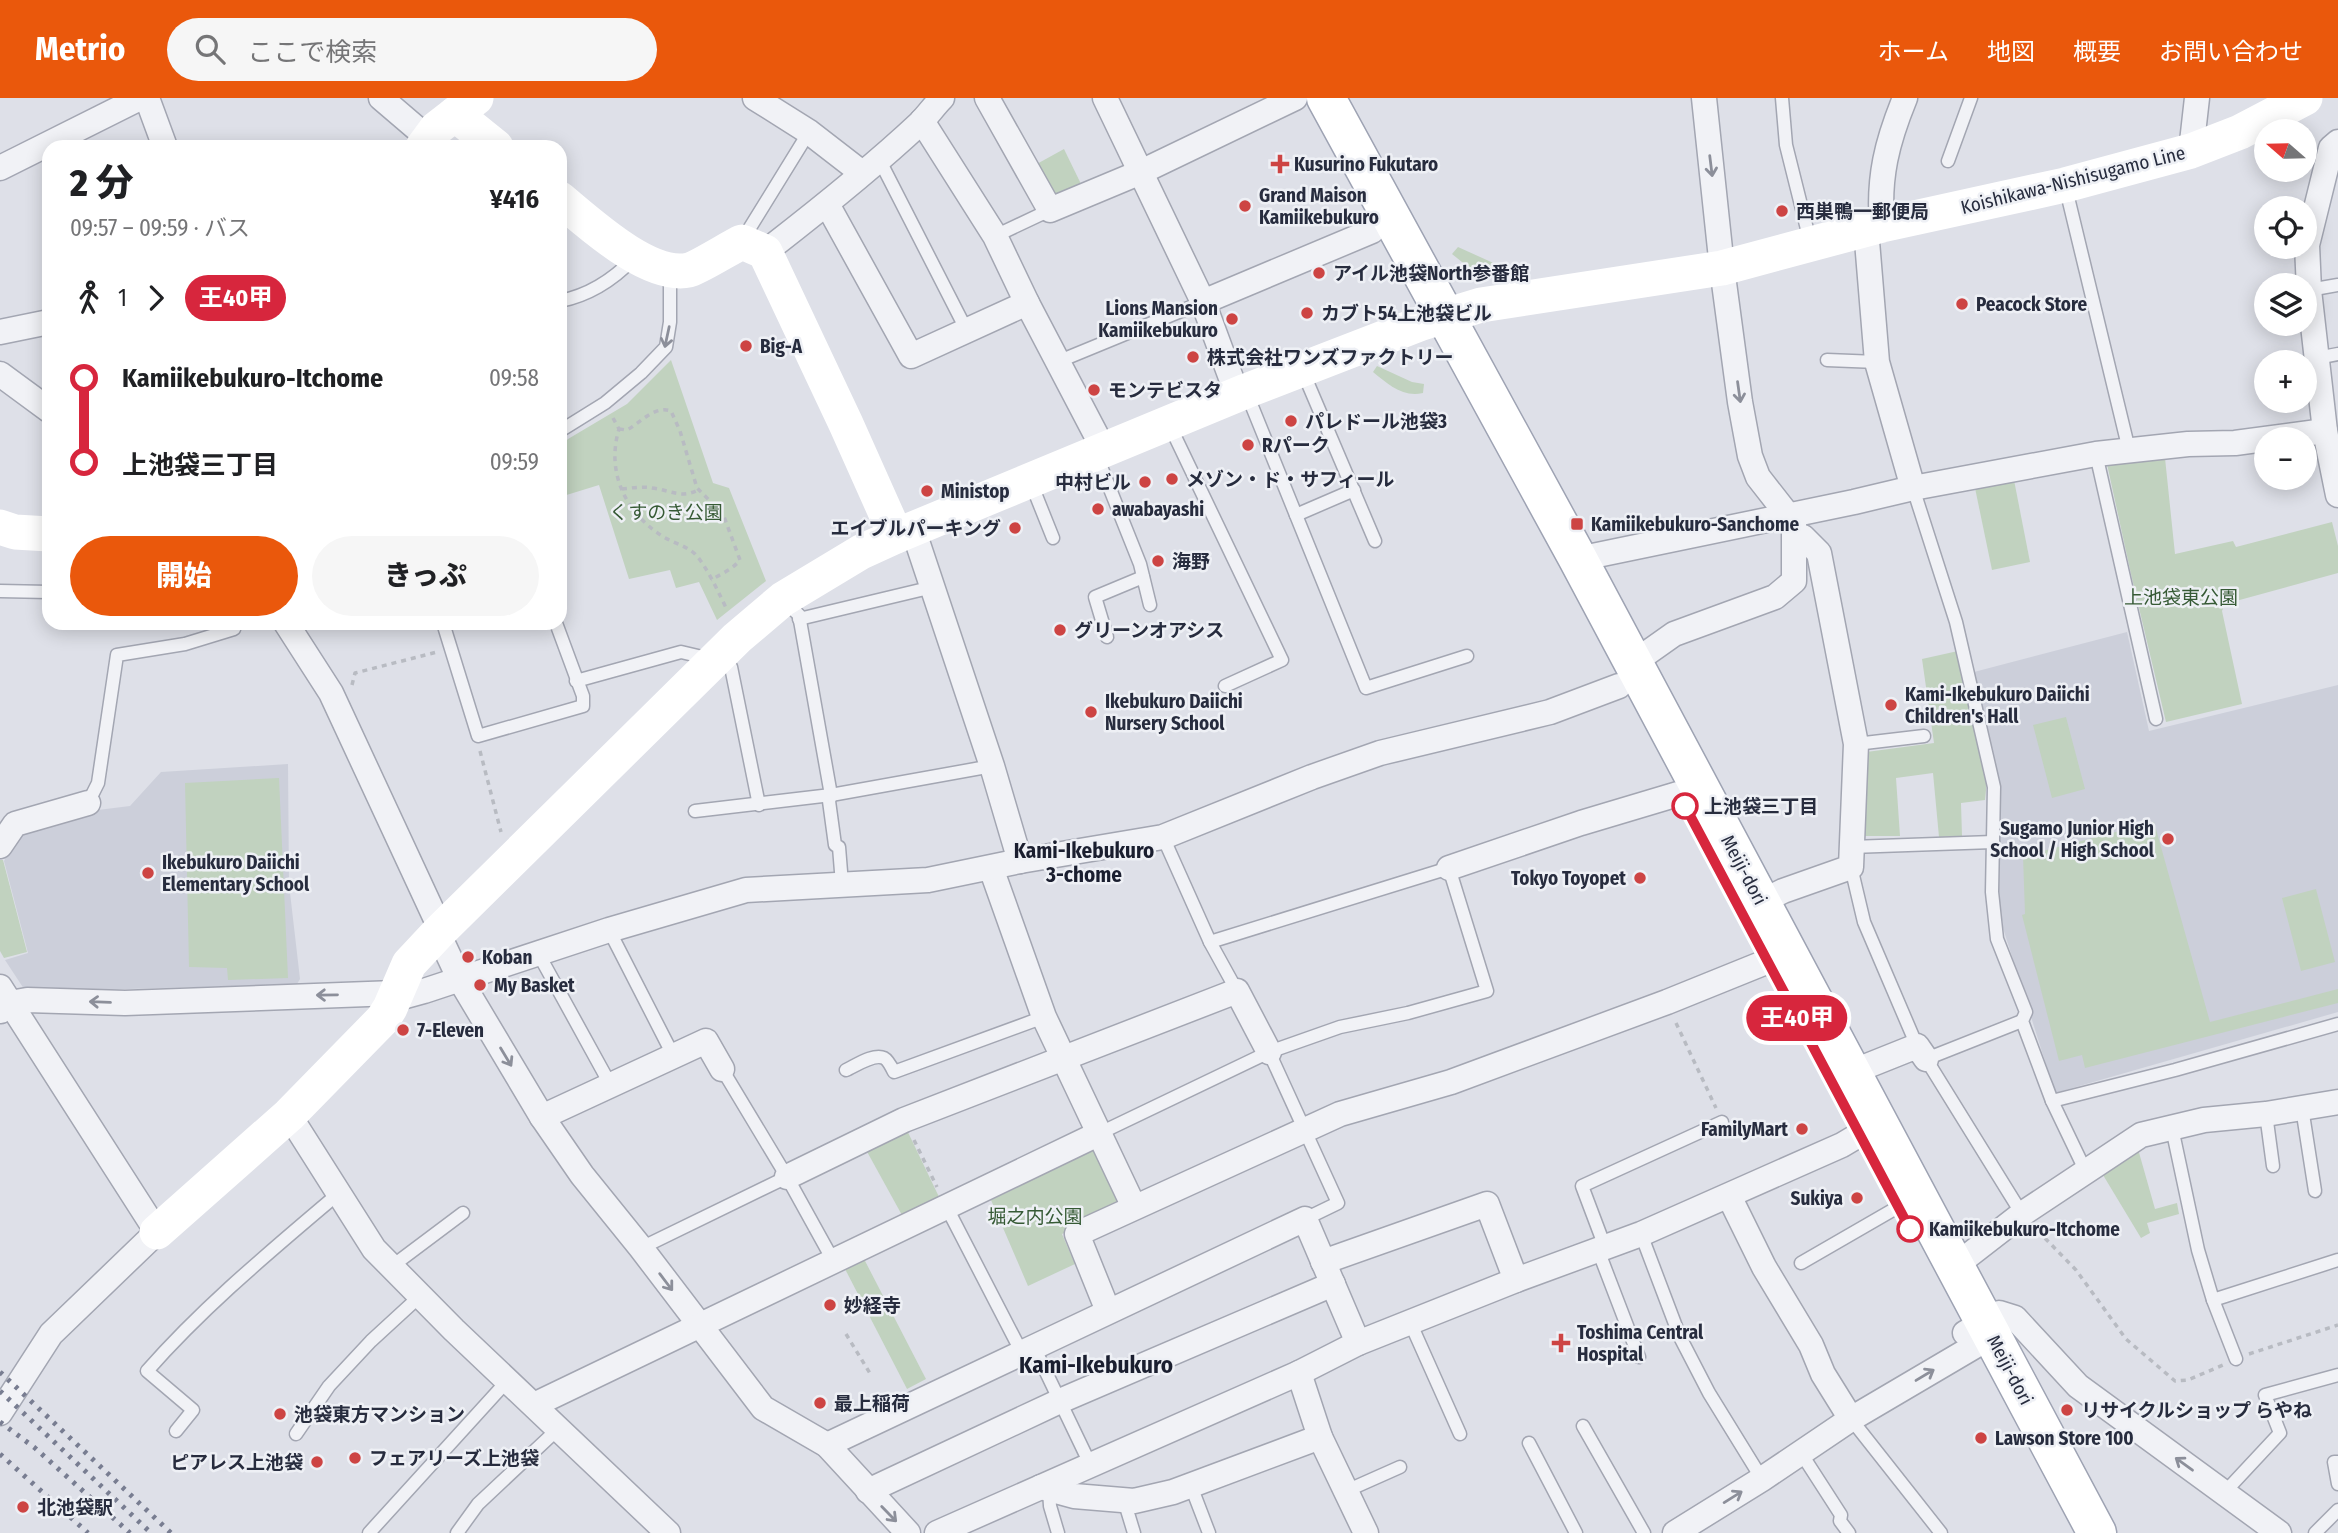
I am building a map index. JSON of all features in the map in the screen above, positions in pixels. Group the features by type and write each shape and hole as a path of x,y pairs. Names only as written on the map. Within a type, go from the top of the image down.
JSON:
{"main road":[{"name":"Meiji-dori","path":"1300,98 1372,231 1434,319 1578,559 1678,794 1766,962 1955,1266 1979,1334 2071,1533"},
{"name":"Meiji-dori","path":"1326,98 1434,319 1443,358 1761,902 1852,1072 1898,1207 1979,1334 2096,1533"}],"street":[{"path":"56,140 140,98"},
{"path":"147,98 162,140"},
{"path":"381,98 423,140"},
{"path":"755,98 870,166"},
{"path":"567,205 619,247 670,269 690,270 753,247 827,204 922,121 942,98"},
{"path":"988,98 1050,209 1142,172 1295,98"},
{"path":"1105,98 1203,302 1241,392"},
{"path":"1704,98 1722,268 1749,456 1758,477 1791,526 1819,553 1856,744 1851,857 1761,902"},
{"path":"1905,98 1887,143 1880,202 1874,227 1877,362 1913,488"},
{"path":"2191,151 2197,98"},
{"name":"Koishikawa-Nishisugamo Line","path":"157,1232 289,1115 383,1019 410,964 440,931 753,623 791,609 861,552 1241,392 1434,319 1481,305 1722,268 1874,227 2065,185 2191,151 2240,132 2305,98"},
{"path":"428,140 437,128 465,106 491,140"},
{"path":"922,121 995,236 1100,452"},
{"path":"2308,273 2307,245 2331,148 2338,142"},
{"path":"0,168 42,147"},
{"path":"827,204 911,356 1027,303"},
{"path":"1203,302 1372,231"},
{"path":"753,247 933,587 1020,861"},
{"path":"2317,319 2327,356 2329,417 2338,495"},
{"path":"0,332 42,323"},
{"path":"0,374 42,405"},
{"path":"1578,559 1791,526 1913,488 2096,454 2188,444 2235,443 2329,417"},
{"path":"3,1001 125,1003 395,996 424,992 459,978 609,930 746,890 928,880 1020,861 1163,837 1311,777 1380,754 1550,712 1626,675 1674,634 1775,597 1794,581 1791,526"},
{"path":"0,527 15,532 42,534"},
{"path":"290,630 331,693 459,978 542,1117 582,1175 763,1408 827,1445 908,1533"},
{"path":"1449,868 1581,823 1678,794"},
{"path":"0,846 15,824 89,803"},
{"path":"991,868 1044,1017 1134,1208"},
{"path":"1108,1311 1077,1234 1340,1114 1451,1082 1667,1002 1766,962"},
{"path":"787,1177 904,1120 1237,991 1269,1052"},
{"path":"0,1413 51,1334 157,1232 3,1001"},
{"path":"542,1117 706,1041 722,1069"},
{"path":"1852,1072 1921,1052"},
{"path":"1955,1266 2022,1214 2141,1135 2204,1120 2266,1114 2338,1102"},
{"path":"289,1115 374,1249 668,1533"},
{"path":"937,1533 1045,1489 1299,1373 1358,1343 1641,1234 1842,1145 1870,1128"},
{"path":"534,1405 1098,1133"},
{"path":"1729,1196 1763,1267 1811,1345 1823,1374 1851,1419"},
{"path":"868,1491 1328,1273 1486,1204 1516,1280"},
{"path":"827,1445 1305,1219 1358,1343"},
{"path":"1679,1532 1979,1334 1999,1313 2015,1318 2078,1386 2278,1533"},
{"path":"1299,1373 1320,1437 1366,1533"},
{"path":"1045,1489 1074,1496 1134,1501 1191,1486 1320,1437"}],"lane":[{"path":"1782,98 1786,145 1811,243"},
{"path":"1948,161 1970,98"},
{"path":"753,247 809,132"},
{"path":"870,166 967,331"},
{"path":"2065,185 2129,450"},
{"path":"995,236 1050,209"},
{"path":"567,298 602,286 613,279 636,255"},
{"path":"567,427 606,403 666,347 670,322 670,269"},
{"path":"2317,289 2338,285"},
{"path":"1057,362 1203,302"},
{"path":"1827,360 1877,362"},
{"path":"1301,369 1375,541"},
{"path":"1241,392 1296,515 1366,688 1468,656"},
{"path":"1169,424 1282,660 1224,687"},
{"path":"1100,452 1150,605"},
{"path":"2096,454 2156,719"},
{"path":"1030,481 1053,538"},
{"path":"1913,488 1956,622 1994,787 1992,892 1997,939 2026,1013 2022,1021 1921,1052"},
{"path":"1296,515 1353,490"},
{"path":"1107,637 1095,597 1143,577"},
{"path":"842,884 839,847 835,845 831,795 791,609 933,587"},
{"path":"0,591 42,592"},
{"path":"89,803 98,783 117,654 185,644 231,630"},
{"path":"445,630 478,736 583,706 583,696 558,630"},
{"path":"576,681 681,652 715,660 731,667 760,805"},
{"path":"1856,744 1924,736"},
{"path":"695,811 831,795 992,766"},
{"path":"1163,837 1210,943 1237,991"},
{"path":"1993,842 1851,857 1864,922 1921,1052 2022,1214"},
{"path":"1098,1133 1269,1052 1340,1027 1408,1013 1487,992 1449,868 1210,943"},
{"path":"609,930 673,1055"},
{"path":"538,953 610,1084"},
{"path":"846,1070 882,1057 894,1072 1044,1017"},
{"path":"2022,1021 2052,1101 2086,1172"},
{"path":"2052,1101 2338,1024"},
{"path":"1269,1052 1338,1203 1305,1219"},
{"path":"722,1069 834,1262"},
{"path":"2302,1108 2315,1191"},
{"path":"2266,1114 2273,1166"},
{"path":"1639,1357 1582,1186 1722,1122"},
{"path":"2172,1128 2198,1251 2213,1300 2236,1359"},
{"path":"641,1248 787,1177"},
{"path":"176,1431 193,1410 147,1371 183,1330 238,1278 339,1193"},
{"path":"946,1206 1060,1401 1091,1466"},
{"path":"1801,1263 1898,1207"},
{"path":"391,1267 463,1213"},
{"path":"1641,1234 1680,1337 1709,1392 1762,1479"},
{"path":"2213,1300 2338,1260"},
{"path":"296,1434 329,1386 371,1341 420,1296"},
{"path":"1410,1322 1460,1434"},
{"path":"2224,1493 2280,1433 2265,1395 2338,1375"},
{"path":"369,1533 509,1379"},
{"path":"1851,1419 1941,1533"},
{"path":"1583,1426 1644,1533"},
{"path":"457,1533 478,1504 559,1428"},
{"path":"1530,1443 1576,1533"},
{"path":"1801,1453 1841,1515 1840,1521 1849,1533"},
{"path":"2338,1462 2334,1462 2338,1484"},
{"path":"1346,1491 1400,1466"},
{"path":"1191,1486 1209,1533"},
{"path":"1045,1489 1058,1533"},
{"path":"1124,1500 1134,1533"},
{"path":"2315,1533 2338,1510"}],"path":[{"path":"610,411 619,429 614,445 616,471 633,512 665,538 698,556 731,620"},
{"path":"619,429 627,430 657,411 671,411 699,490 723,514 738,550 740,560 735,567 711,580"},
{"path":"622,489 657,488 677,495 692,494 699,490"},
{"path":"344,721 355,673 451,648"},
{"path":"478,736 480,753 502,833 507,838"},
{"path":"1667,1002 1722,1122"},
{"path":"904,1120 946,1206"},
{"path":"2022,1214 2076,1270 2126,1339 2175,1381 2188,1380 2279,1343 2338,1325"},
{"path":"846,1334 871,1375"}],"shaded area":[{"name":"Sugamo Junior High School / High School","path":"2127,632 2149,731 2338,685 2338,1012 2055,1093 2003,928 1999,894 1998,784 1974,672"},
{"name":"Ikebukuro Daiichi Elementary School","path":"288,764 289,884 300,979 297,984 26,992 5,960 28,953 4,861 17,835 90,811 130,806 161,772"}],"green space":[{"path":"1064,149 1081,184 1051,197 1035,165"},
{"path":"1458,247 1500,266 1496,276 1472,270 1452,254"},
{"name":"くすのき公園","path":"671,360 713,483 729,488 766,581 717,620 699,582 676,588 670,570 629,579 599,485 567,495 567,440 627,404"},
{"path":"1377,366 1412,382 1424,384 1423,393 1409,394 1396,389 1373,372"},
{"name":"上池袋東公園","path":"2165,458 2175,554 2233,541 2236,547 2332,522 2338,546 2338,573 2225,604 2222,611 2242,704 2166,722 2107,464"},
{"path":"2014,480 2030,562 1992,570 1975,488"},
{"path":"1958,651 1987,780 1985,800 1961,803 1962,836 1939,837 1933,773 1896,778 1900,836 1860,836 1859,753 1934,743 1922,659"},
{"path":"2066,717 2085,789 2052,798 2033,725"},
{"path":"279,778 288,978 228,980 227,968 189,967 185,783"},
{"path":"2154,822 2210,1022 2338,989 2338,1003 2085,1068 2082,1055 2059,1061 2022,915 2025,914 2023,856"},
{"path":"0,860 3,860 27,952 4,958 0,951"},
{"path":"2316,889 2335,962 2301,971 2282,898"},
{"path":"905,1126 940,1199 903,1217 865,1148"},
{"name":"堀之内公園","path":"1098,1148 1124,1205 1062,1234 1075,1264 1028,1286 991,1200"},
{"path":"2138,1149 2155,1209 2177,1203 2179,1214 2147,1223 2150,1233 2141,1238 2100,1170"},
{"path":"863,1257 926,1379 907,1389 844,1267"}],"railway":[{"path":"0,1372 171,1533"},
{"path":"0,1391 151,1533"},
{"path":"0,1422 35,1448 130,1533"},
{"path":"0,1454 88,1533"}],"bus line":[{"name":"王40甲","path":"1685,806 1910,1229"}],"place":[{"name":"Kusurino Fukutaro","path":"1280,164"},
{"name":"Grand Maison Kamiikebukuro","path":"1245,206"},
{"name":"西巣鴨一郵便局","path":"1782,211"},
{"name":"アイル池袋North参番館","path":"1319,273"},
{"name":"Peacock Store","path":"1962,304"},
{"name":"カブト54上池袋ビル","path":"1307,313"},
{"name":"Lions Mansion Kamiikebukuro","path":"1232,319"},
{"name":"Big-A","path":"746,346"},
{"name":"株式会社ワンズファクトリー","path":"1193,357"},
{"name":"モンテビスタ","path":"1094,390"},
{"name":"パレドール池袋3","path":"1291,421"},
{"name":"Rパーク","path":"1248,445"},
{"name":"メゾン・ド・サフィール","path":"1172,479"},
{"name":"中村ビル","path":"1145,482"},
{"name":"Ministop","path":"927,491"},
{"name":"awabayashi","path":"1098,509"},
{"name":"Kamiikebukuro-Sanchome","path":"1577,524"},
{"name":"エイブルパーキング","path":"1015,528"},
{"name":"海野","path":"1158,561"},
{"name":"グリーンオアシス","path":"1060,630"},
{"name":"Kami-Ikebukuro Daiichi Children's Hall","path":"1891,705"},
{"name":"Ikebukuro Daiichi Nursery School","path":"1091,712"},
{"name":"上池袋三丁目","path":"1685,806"},
{"name":"Sugamo Junior High School / High School","path":"2168,839"},
{"name":"Ikebukuro Daiichi Elementary School","path":"148,873"},
{"name":"Tokyo Toyopet","path":"1640,878"},
{"name":"Koban","path":"468,957"},
{"name":"My Basket","path":"480,985"},
{"name":"7-Eleven","path":"403,1030"},
{"name":"FamilyMart","path":"1802,1129"},
{"name":"Sukiya","path":"1857,1198"},
{"name":"Kamiikebukuro-Itchome","path":"1910,1229"},
{"name":"妙経寺","path":"830,1305"},
{"name":"Toshima Central Hospital","path":"1561,1343"},
{"name":"最上稲荷","path":"820,1403"},
{"name":"リサイクルショップ らやね","path":"2067,1410"},
{"name":"池袋東方マンション","path":"280,1414"},
{"name":"Lawson Store 100","path":"1981,1438"},
{"name":"フェアリーズ上池袋","path":"355,1458"},
{"name":"ピアレス上池袋","path":"317,1462"},
{"name":"北池袋駅","path":"23,1507"}],"district":[{"name":"Kami-Ikebukuro 3-chome","path":"1084,863"},
{"name":"Kami-Ikebukuro","path":"1096,1365"}]}
